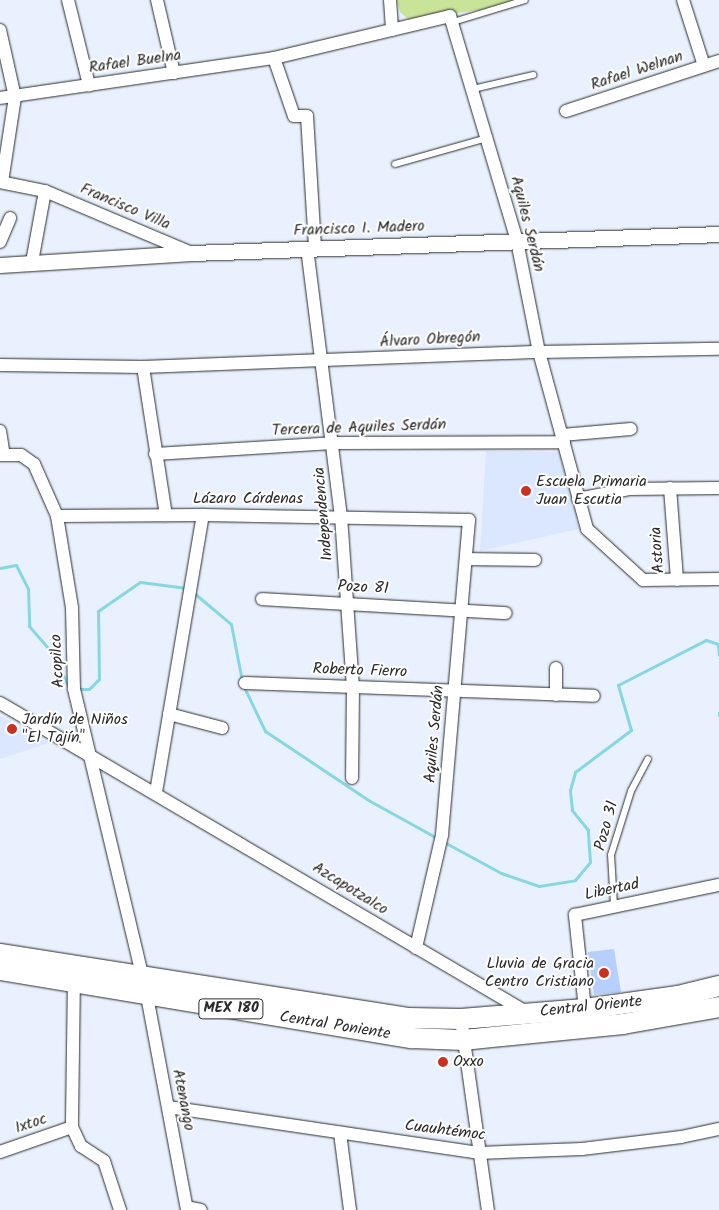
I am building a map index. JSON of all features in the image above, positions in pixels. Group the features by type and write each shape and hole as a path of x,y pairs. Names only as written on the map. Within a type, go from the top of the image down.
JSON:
{"main road":[{"name":"Central Poniente","path":"0,954 74,975"},
{"name":"Central Poniente","path":"0,970 74,975 412,1038 464,1040"},
{"name":"Central Oriente","path":"461,1019 585,1008 678,996 719,986"},
{"name":"Central Poniente","path":"145,987 409,1018 461,1019"},
{"name":"Central Oriente","path":"464,1040 623,1024 719,1007"}],"street":[{"path":"68,0 89,85"},
{"path":"157,0 174,73"},
{"path":"390,0 392,30 450,16 452,22"},
{"path":"683,0 704,66"},
{"name":"Aquiles Serdán","path":"452,22 488,138 517,241 539,352 587,528 643,580 677,580"},
{"path":"0,30 15,97 1,182"},
{"name":"Rafael Buelna","path":"0,98 274,58 392,30"},
{"name":"Independencia","path":"274,58 294,116 307,116 311,248 342,516 348,603 353,687 352,778"},
{"name":"Rafael Welnan","path":"566,111 719,61"},
{"name":"Francisco Villa","path":"1,182 45,191 192,253"},
{"path":"32,262 45,191"},
{"path":"0,242 10,218"},
{"name":"Francisco I. Madero","path":"0,265 192,253 719,234"},
{"name":"Álvaro Obregón","path":"0,365 143,367 539,352 719,349"},
{"path":"143,367 155,454 166,515"},
{"name":"Tercera de Aquiles Serdán","path":"155,454 333,443 563,439 631,429"},
{"path":"0,431 2,455"},
{"name":"Acopilco","path":"2,455 20,454 34,464 57,516 72,608 74,689 145,987"},
{"name":"Astoria","path":"670,488 677,580"},
{"path":"578,499 629,489 719,488"},
{"path":"156,792 203,515"},
{"name":"Lázaro Cárdenas","path":"57,516 342,516 469,520"},
{"name":"Aquiles Serdán","path":"416,948 442,835 456,691 469,520"},
{"path":"467,559 535,560"},
{"path":"677,580 719,579"},
{"name":"Pozo 81","path":"262,599 506,613"},
{"path":"556,668 556,696"},
{"name":"Roberto Fierro","path":"245,683 594,696"},
{"name":"Azcapotzalco","path":"0,703 91,757 156,792 416,948 494,991 528,1013"},
{"path":"169,714 222,728"},
{"name":"Libertad","path":"585,1008 575,915 614,905 719,886"},
{"path":"74,975 72,1127 81,1146 104,1161 120,1210"},
{"name":"Atenango","path":"145,987 187,1208"},
{"path":"461,1019 488,1210"},
{"name":"Cuauhtémoc","path":"168,1107 479,1153 582,1148 719,1129"},
{"name":"Ixtoc","path":"0,1152 72,1127"},
{"path":"340,1133 350,1210"},
{"path":"187,1208 201,1210"}],"lane":[{"path":"452,22 525,0"},
{"path":"473,89 533,75"},
{"path":"395,164 488,138"},
{"name":"Pozo 31","path":"614,905 611,855 631,791 648,759"}],"shaded area":[{"name":"Escuela Primaria Juan Escutia","path":"486,451 560,452 579,529 480,551"},
{"name":"Jardín de Niños \"El Tajín\"","path":"0,716 49,743 0,759"}],"green space":[{"path":"397,0 514,0 486,9 409,20 400,12"}],"building":[{"name":"Lluvia de Gracia Centro Cristiano","path":"614,949 621,992 594,995 588,952"}],"waterway":[{"path":"0,568 16,565 28,589 29,626 49,649 69,687"},
{"path":"77,689 89,689 99,679 98,611 140,582 187,588"},
{"path":"194,593 231,624 242,681"},
{"path":"444,842 501,873 539,886 575,880 590,862 588,830 572,810 570,790 575,772 631,730 618,685 706,640 718,644 719,655"},
{"path":"244,687 265,731 370,801 437,838"}],"place":[{"name":"Escuela Primaria Juan Escutia","path":"526,491"},
{"name":"Jardín de Niños \"El Tajín\"","path":"12,729"},
{"name":"Lluvia de Gracia Centro Cristiano","path":"604,973"},
{"name":"Oxxo","path":"443,1062"}]}
